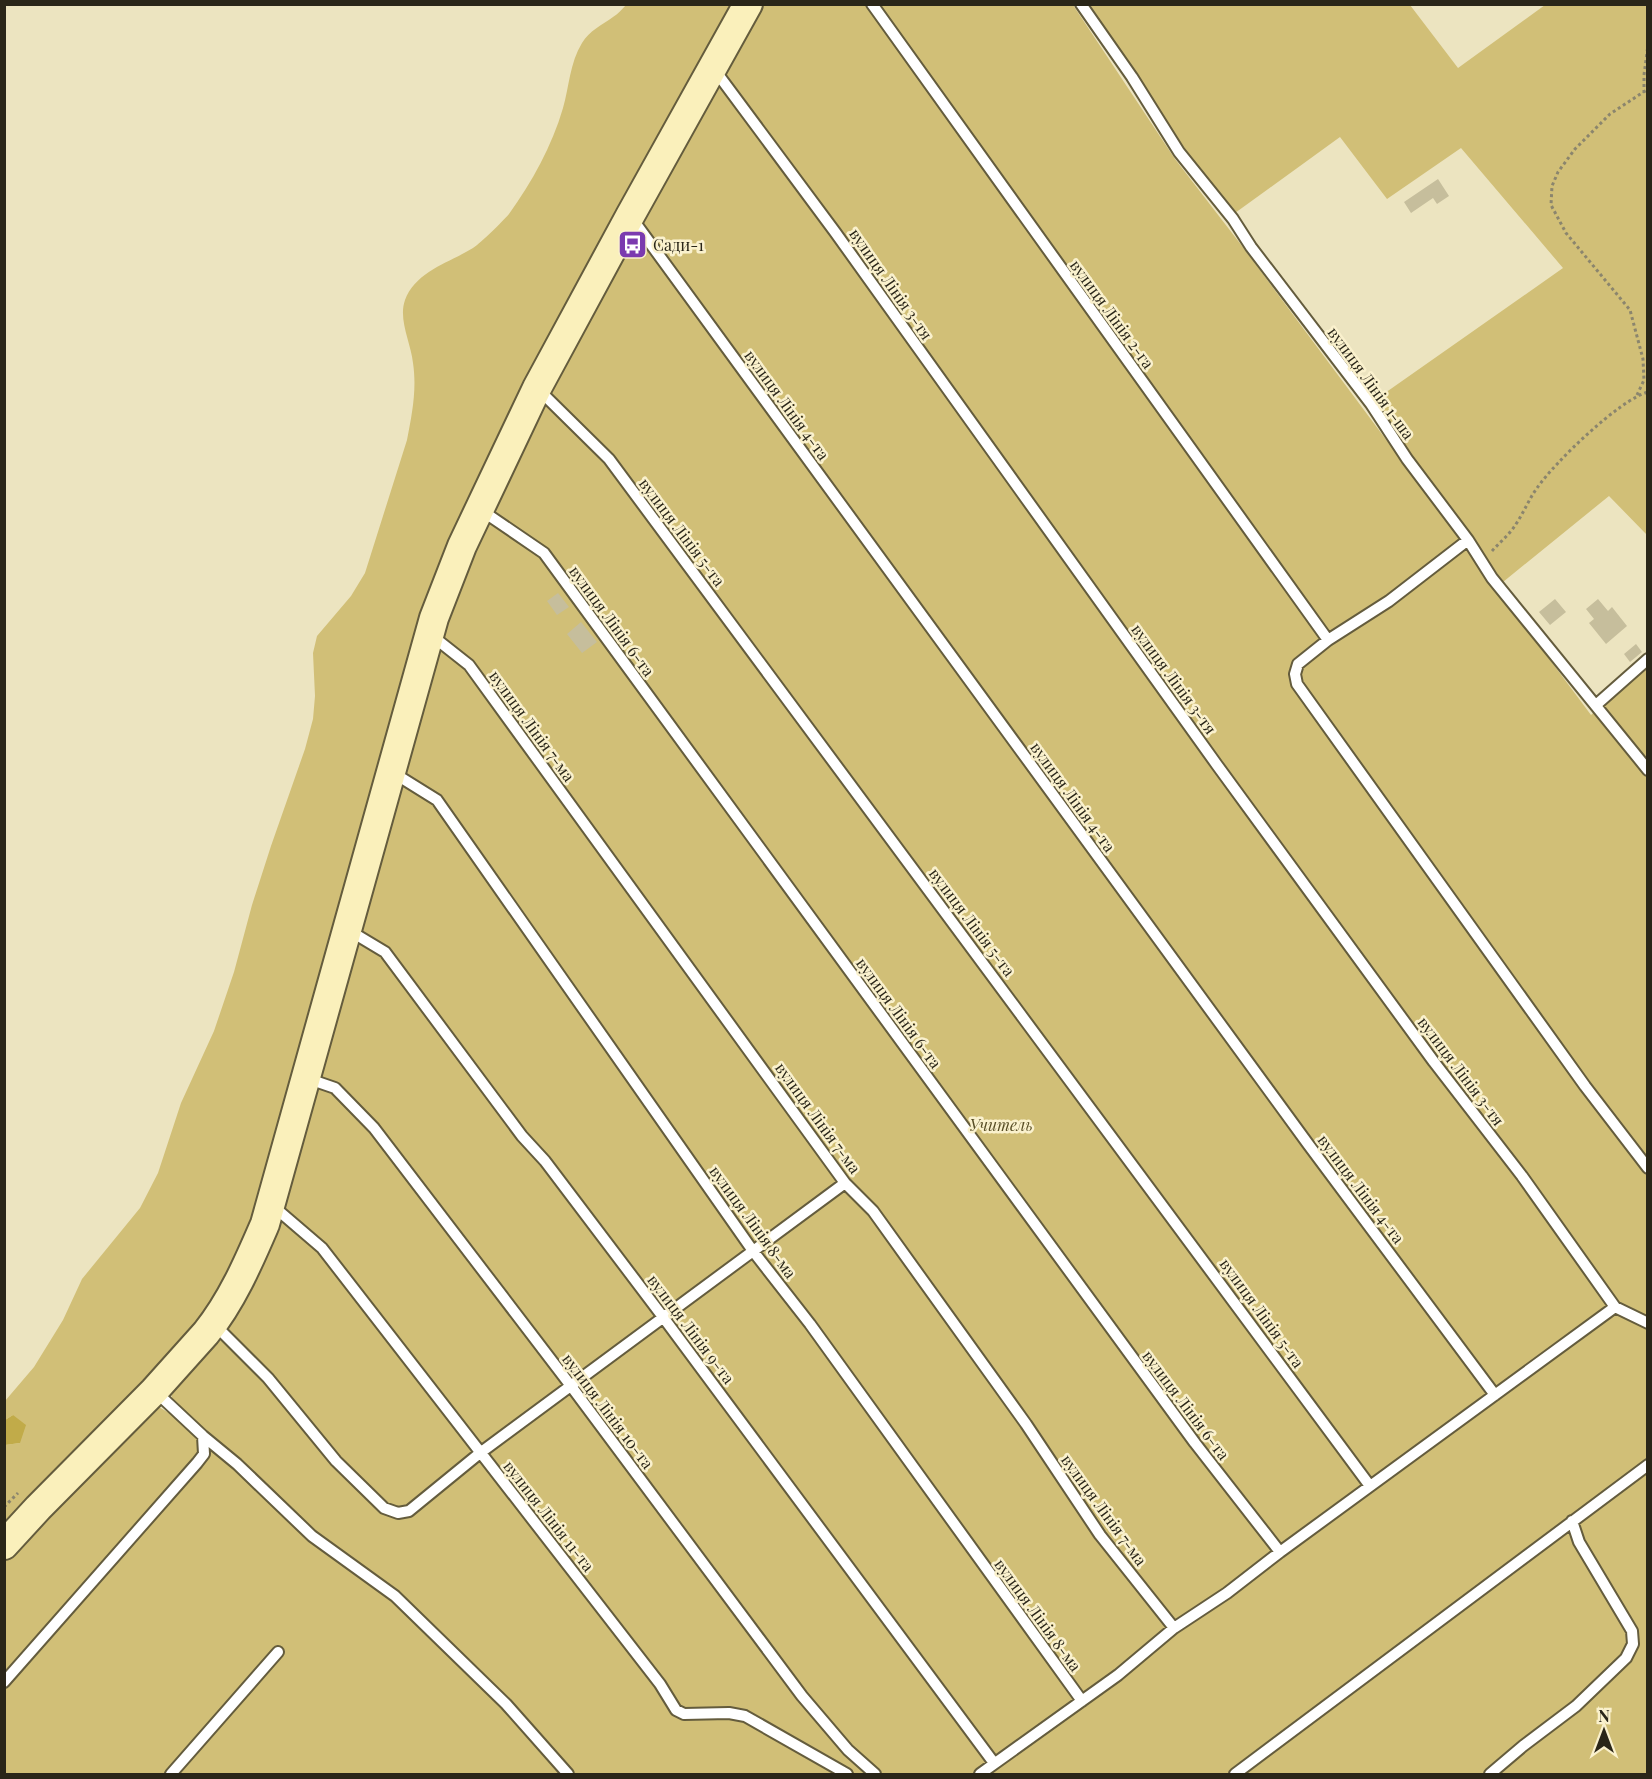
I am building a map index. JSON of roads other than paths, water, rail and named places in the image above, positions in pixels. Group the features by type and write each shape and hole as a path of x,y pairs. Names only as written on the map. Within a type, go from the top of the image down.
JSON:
{"main road":[{"path":"4,1545 154,1391 214,1324 246,1269 271,1204 434,618 462,546 537,388 748,4"}],"lane":[{"name":"вулиця Лінія 2-га","path":"872,4 1328,640"},
{"name":"вулиця Лінія 1-ша","path":"1081,4 1132,77 1179,152 1233,219 1251,247 1371,404 1407,459 1468,540 1492,578 1647,770"},
{"name":"вулиця Лінія 3-тя","path":"712,67 835,232 1217,765 1420,1043 1522,1176 1615,1307"},
{"name":"вулиця Лінія 4-та","path":"630,216 1301,1134 1495,1395"},
{"name":"вулиця Лінія 5-та","path":"537,388 609,459 1370,1486"},
{"name":"вулиця Лінія 6-та","path":"479,509 544,553 1195,1443 1280,1552"},
{"path":"1468,540 1389,601 1328,640 1298,664 1295,674 1296,684 1585,1086 1647,1168"},
{"name":"вулиця Лінія 7-ма","path":"430,634 469,665 845,1183 873,1211 1026,1424 1100,1535 1173,1628"},
{"path":"1596,705 1647,659"},
{"name":"вулиця Лінія 8-ма","path":"391,772 437,800 753,1251 810,1324 1082,1701"},
{"name":"вулиця Лінія 9-та","path":"348,929 385,951 522,1136 545,1161 663,1317 994,1763"},
{"name":"вулиця Лінія 10-та","path":"306,1078 335,1088 374,1128 571,1386 802,1696 848,1750 875,1774"},
{"path":"214,1324 268,1378 336,1461 384,1508 398,1513 409,1511 480,1453 845,1183"},
{"name":"вулиця Лінія 11-та","path":"271,1204 322,1248 660,1684 676,1710 684,1714 729,1713 745,1716 847,1774"},
{"path":"980,1774 1118,1675 1173,1628 1227,1593 1615,1307 1647,1323"},
{"path":"154,1391 237,1464 312,1536 395,1596 506,1704 568,1774"},
{"path":"4,1682 197,1463 204,1454 203,1436"},
{"path":"1235,1774 1647,1465"},
{"path":"1490,1774 1576,1706 1626,1658 1633,1644 1632,1631 1579,1542 1572,1521"},
{"path":"171,1774 278,1652"}],"place":[{"name":"Сади-1","path":"632,245"}],"park label":[{"name":"Учитель","path":"1001,1125"}]}
